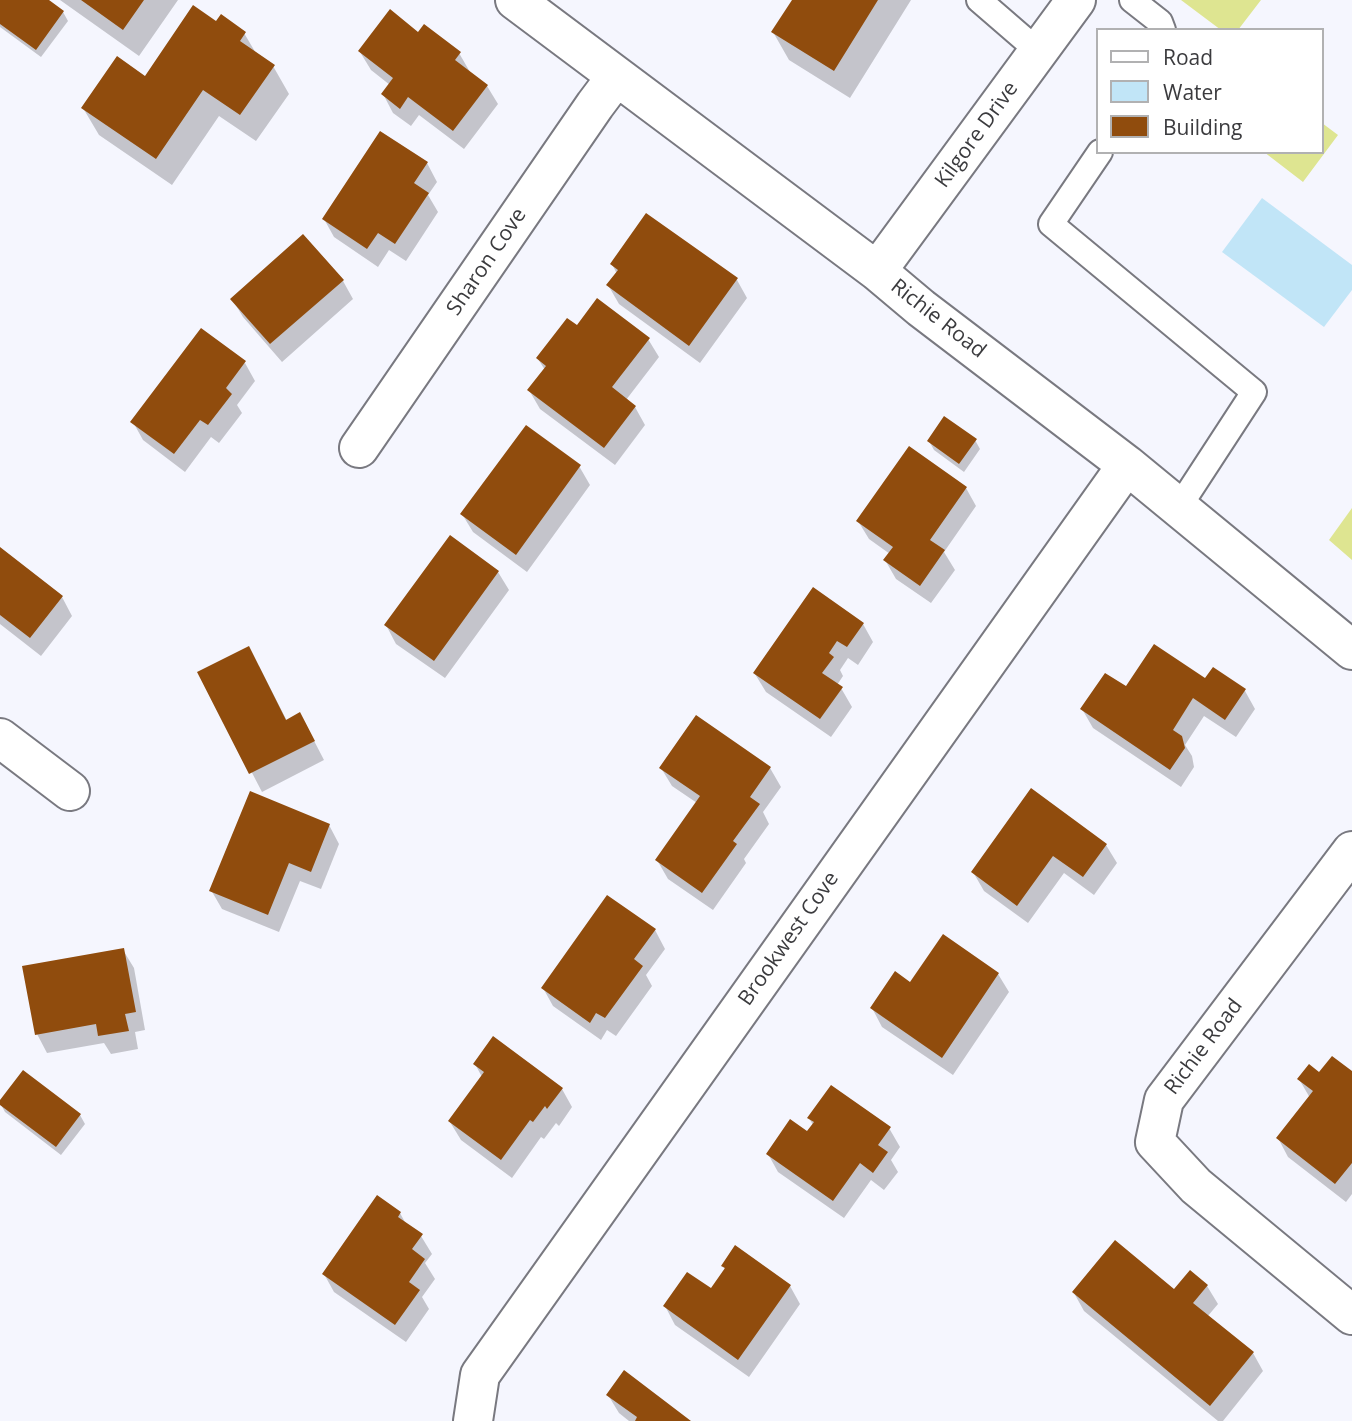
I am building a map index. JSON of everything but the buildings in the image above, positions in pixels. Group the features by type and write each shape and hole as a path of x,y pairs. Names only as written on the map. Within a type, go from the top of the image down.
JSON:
{"street":[{"name":"Richie Road","path":"515,0 877,271 921,308 1127,465 1352,650"},
{"name":"Kilgore Drive","path":"877,271 1076,0"},
{"name":"Sharon Cove","path":"359,448 616,77"},
{"name":"Brookwest Cove","path":"473,1421 480,1375 1127,465"},
{"path":"0,738 70,791"},
{"name":"Richie Road","path":"1352,850 1164,1100 1156,1142 1196,1186 1352,1315"}],"lane":[{"path":"979,0 1038,51"},
{"path":"1132,0 1160,22 1162,28"},
{"path":"1099,154 1051,224 1254,391 1179,507"}],"green space":[{"path":"1181,0 1261,0 1240,28 1218,28"},
{"path":"1324,124 1338,135 1324,154"},
{"path":"1267,154 1324,154 1303,182"},
{"path":"1352,508 1352,560 1329,540"}],"water":[{"path":"1262,198 1352,265 1352,290 1324,327 1222,252"}]}
